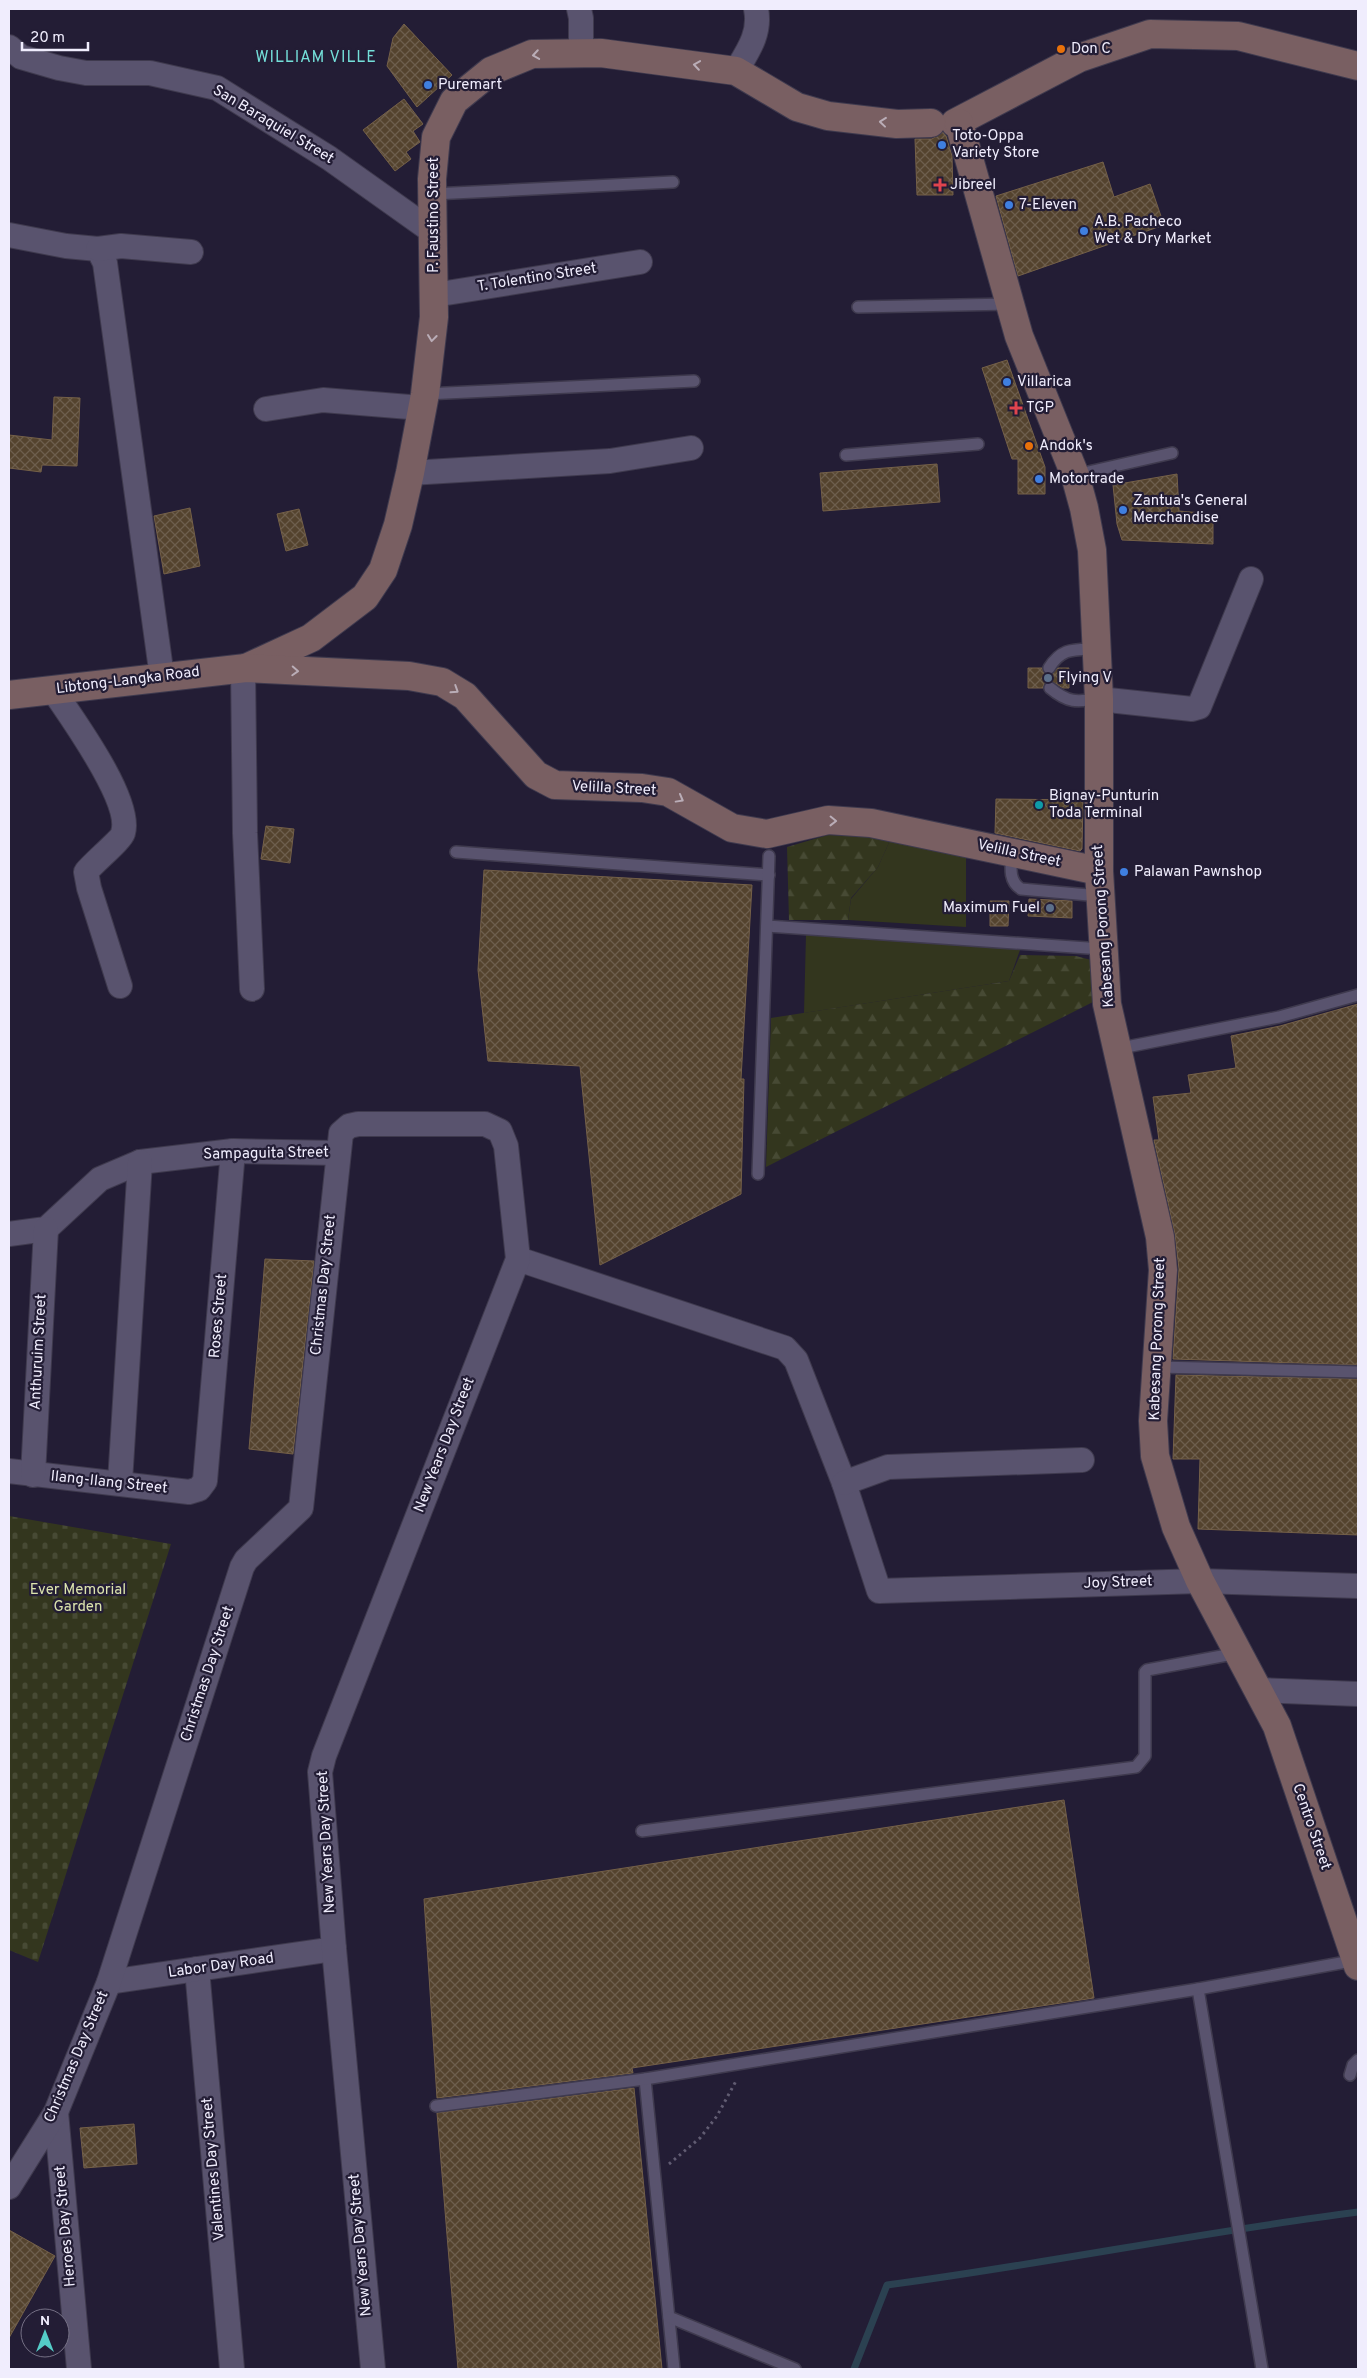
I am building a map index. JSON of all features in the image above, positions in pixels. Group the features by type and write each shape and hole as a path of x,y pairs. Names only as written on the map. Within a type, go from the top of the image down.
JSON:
{"main road":[{"path":"949,123 1079,58 1150,34 1238,36 1358,66"},
{"name":"P. Faustino Street","path":"245,668 311,638 365,596 383,570 398,525 424,401 434,317 433,194 436,137 454,101 491,71 532,54 601,53 736,71 797,107 828,116 897,124 949,123"},
{"name":"Kabesang Porong Street","path":"949,123 1019,336 1075,475 1084,508 1092,550 1099,699 1082,881 1102,949 1107,1004 1116,1049 1160,1237 1163,1270 1154,1421 1155,1456 1176,1527 1200,1581 1259,1690"},
{"name":"Libtong-Langka Road","path":"9,695 245,668"},
{"name":"Velilla Street","path":"245,668 409,676 442,682 465,696 536,775 555,786 642,788 668,792 732,828 767,834 828,820 871,823 1012,853 1082,881"},
{"name":"Centro Street","path":"1259,1690 1277,1726 1358,1962"}],"street":[{"path":"579,9 581,18 580,52"},
{"path":"736,71 754,40 756,9"},
{"name":"San Baraquiel Street","path":"9,47 21,57 59,68 86,73 150,73 217,88 329,158 433,232"},
{"path":"9,235 98,250 121,246 191,252"},
{"path":"98,250 105,262 162,677"},
{"name":"T. Tolentino Street","path":"434,295 640,262"},
{"path":"266,409 323,400 424,401"},
{"path":"410,473 610,461 691,448"},
{"path":"1099,699 1192,709 1199,707 1251,580"},
{"path":"245,668 245,834 252,989"},
{"path":"52,690 83,734 122,807 125,822 123,835 95,860 86,872 89,888 120,986"},
{"name":"Christmas Day Street","path":"9,2187 56,2112 109,1982 242,1567 246,1560 301,1508 341,1133 348,1126 358,1124 485,1124 500,1131 506,1146 518,1259"},
{"name":"Sampaguita Street","path":"46,1229 100,1179 140,1162 232,1151 338,1153"},
{"name":"Roses Street","path":"205,1481 232,1151"},
{"path":"120,1482 140,1162"},
{"path":"9,1234 46,1229"},
{"name":"Anthuruim Street","path":"33,1475 46,1229"},
{"path":"518,1259 785,1348 796,1360 844,1483 888,1467 1082,1460"},
{"name":"New Years Day Street","path":"373,2369 334,1949 320,1772 324,1756 518,1259"},
{"name":"Ilang-Ilang Street","path":"9,1471 33,1475 120,1482 189,1492 199,1489 205,1481"},
{"name":"Joy Street","path":"844,1483 879,1591 1200,1581 1358,1586"},
{"path":"1259,1690 1358,1694"},
{"name":"Labor Day Road","path":"109,1982 334,1949"},
{"name":"Valentines Day Street","path":"197,1969 232,2369"},
{"name":"Heroes Day Street","path":"56,2112 79,2369"},
{"path":"61,2369 76,2344"}],"lane":[{"path":"433,194 673,182"},
{"path":"858,307 1010,304"},
{"path":"424,401 694,381"},
{"path":"846,455 978,444"},
{"path":"1075,475 1172,453"},
{"path":"1049,668 1056,657 1069,650 1097,649"},
{"path":"1050,688 1063,699 1079,702 1099,699"},
{"path":"456,852 769,874"},
{"path":"758,1174 769,856"},
{"path":"767,926 1102,949"},
{"path":"1116,1049 1279,1017 1358,995"},
{"path":"1158,1367 1358,1372"},
{"path":"642,1831 1136,1767 1145,1756 1145,1672 1239,1653"},
{"path":"436,2106 645,2079 1198,1990 1358,1962"},
{"path":"1198,1990 1245,2259 1262,2369"},
{"path":"1350,2075 1353,2065 1358,2060"},
{"path":"645,2079 674,2369"},
{"path":"669,2317 794,2369"}],"path":[{"path":"655,2176 700,2138 717,2116 746,2063"}],"green space":[{"path":"828,835 891,838 878,867 851,898 848,920 789,920 787,847"},
{"path":"891,838 966,851 966,927 848,920 851,899 878,867"},
{"path":"806,934 1020,950 1009,981 804,1013"},
{"path":"1020,955 1076,956 1091,960 1093,1002 766,1167 771,1018 1009,981"},
{"name":"Ever Memorial Garden","path":"9,1516 171,1544 38,1962 9,1950"}],"building":[{"path":"404,24 452,75 417,107 387,66 393,38"},
{"path":"404,99 423,124 413,131 420,142 406,152 411,159 395,171 363,130"},
{"path":"943,132 952,156 953,195 917,195 915,139 932,139"},
{"name":"A.B. Pacheco Wet & Dry Market","path":"1103,162 1114,197 1150,184 1164,225 1018,276 996,196"},
{"path":"1007,360 1045,467 1045,494 1018,494 1018,459 1012,459 982,368"},
{"path":"54,397 80,398 77,466 42,465 41,472 9,468 9,435 52,440"},
{"path":"937,464 940,502 823,511 820,473"},
{"path":"1177,474 1179,511 1213,514 1213,544 1122,540 1117,524 1113,485"},
{"path":"190,508 200,566 164,574 154,516"},
{"path":"299,509 308,545 286,551 277,514"},
{"name":"Flying V","path":"1028,668 1042,668 1044,674 1049,675 1058,668 1069,668 1069,688 1063,688 1051,681 1044,683 1043,688 1028,688"},
{"path":"996,799 1083,800 1082,849 1080,851 995,833"},
{"path":"266,826 294,829 290,863 261,859"},
{"path":"484,870 752,885 741,1079 744,1079 741,1194 600,1265 580,1066 488,1061 478,970"},
{"name":"Maximum Fuel","path":"1029,899 1072,901 1072,918 1028,916"},
{"path":"990,901 1009,901 1008,926 990,926"},
{"path":"1358,1004 1358,1365 1173,1359 1179,1269 1175,1234 1154,1140 1159,1140 1153,1097 1191,1093 1188,1075 1236,1068 1231,1036 1280,1026"},
{"path":"265,1259 314,1261 293,1454 249,1449"},
{"path":"1176,1375 1358,1379 1358,1535 1198,1529 1200,1459 1173,1459"},
{"path":"1064,1800 1094,1998 632,2068 633,2073 437,2098 424,1899"},
{"path":"634,2088 662,2369 458,2369 437,2113"},
{"path":"134,2124 137,2164 84,2168 80,2128"},
{"path":"9,2230 55,2256 26,2308 20,2308 20,2318 9,2338"}],"waterway":[{"path":"854,2369 887,2285 1358,2212"}],"place":[{"name":"Don C","path":"1061,49"},
{"name":"Puremart","path":"428,85"},
{"name":"Toto-Oppa Variety Store","path":"942,145"},
{"name":"Jibreel","path":"940,185"},
{"name":"7-Eleven","path":"1009,205"},
{"name":"A.B. Pacheco Wet & Dry Market","path":"1084,231"},
{"name":"Villarica","path":"1007,382"},
{"name":"TGP","path":"1016,408"},
{"name":"Andok's","path":"1029,446"},
{"name":"Motortrade","path":"1039,479"},
{"name":"Zantua's General Merchandise","path":"1123,510"},
{"name":"Flying V","path":"1048,678"},
{"name":"Bignay-Punturin Toda Terminal","path":"1039,805"},
{"name":"Palawan Pawnshop","path":"1124,872"},
{"name":"Maximum Fuel","path":"1050,908"}],"district":[{"name":"WILLIAM VILLE","path":"316,58"}]}
